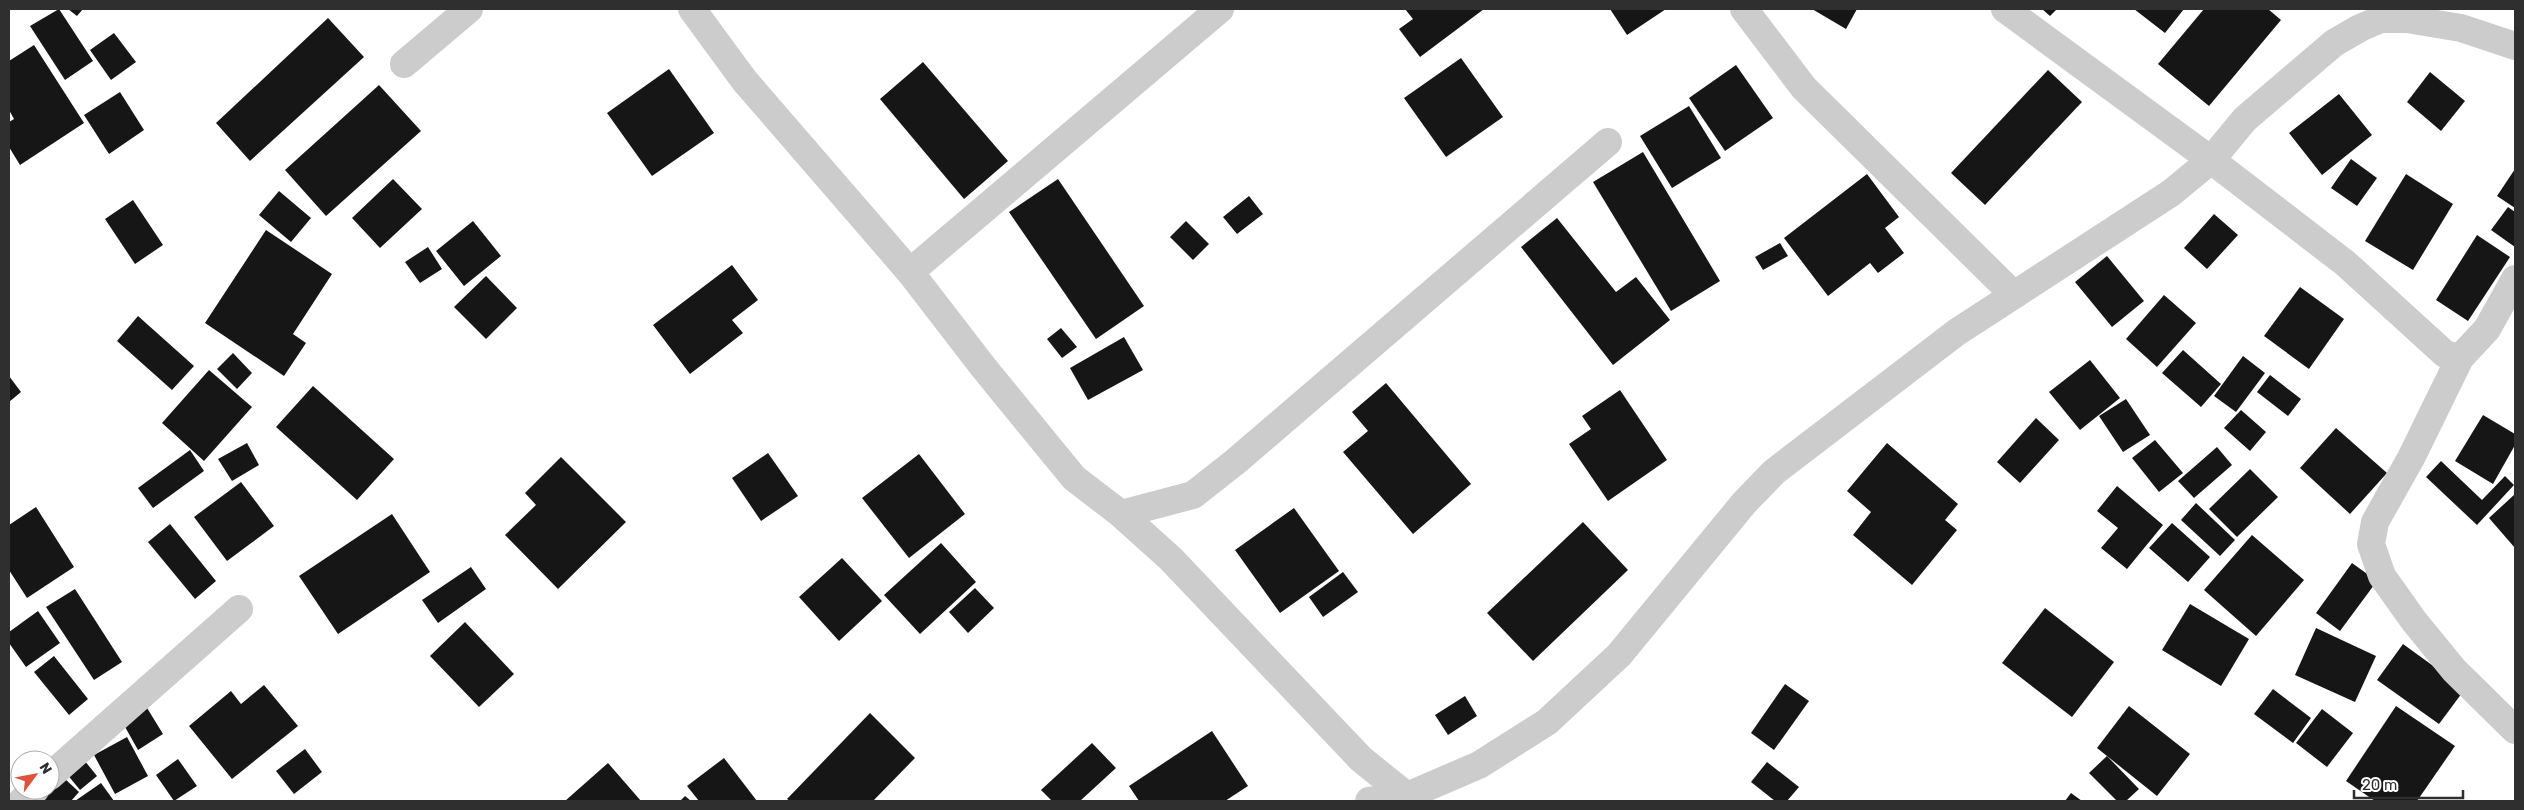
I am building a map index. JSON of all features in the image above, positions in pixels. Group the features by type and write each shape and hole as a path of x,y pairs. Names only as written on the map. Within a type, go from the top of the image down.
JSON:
{"street":[{"path":"404,64 469,9"},
{"path":"692,9 744,80 910,272 984,368 1074,478 1121,514 1171,559 1360,759 1409,798"},
{"path":"910,272 1220,9"},
{"path":"1744,9 1804,88 2014,295"},
{"path":"2005,9 2211,160 2345,263 2445,354 2460,358"},
{"path":"1369,801 1409,798 1480,764 1547,722 1619,655 1744,504 1774,472 1957,332 2171,192 2211,160 2245,119 2334,43 2381,19 2407,20 2461,28 2515,46"},
{"path":"1121,514 1193,495 1243,456 1608,142"},
{"path":"2515,279 2487,329 2460,358 2411,458 2376,522 2371,544 2382,576 2414,620 2454,670 2515,730"},
{"path":"60,767 239,609"}],"building":[{"path":"59,9 93,61 65,80 30,26"},
{"path":"68,9 83,9 77,16"},
{"path":"1405,9 1484,9 1420,57 1399,29 1413,19"},
{"path":"1610,9 1666,9 1627,35"},
{"path":"1812,9 1857,9 1846,29"},
{"path":"2042,9 2057,9 2050,16"},
{"path":"2134,9 2184,9 2165,33"},
{"path":"2204,9 2268,9 2281,20 2209,106 2158,64"},
{"path":"328,18 364,57 250,161 216,123"},
{"path":"114,33 136,62 111,80 90,50"},
{"path":"34,45 84,123 20,165 9,147 9,122 14,119 9,110 9,61"},
{"path":"1461,58 1503,117 1446,157 1404,98"},
{"path":"923,62 1008,161 964,199 880,99"},
{"path":"1736,65 1773,118 1725,151 1689,98"},
{"path":"669,69 714,133 652,176 607,113"},
{"path":"2048,70 2082,102 1985,205 1951,173"},
{"path":"2430,72 2465,101 2441,131 2407,102"},
{"path":"379,85 421,131 326,216 285,170"},
{"path":"120,92 144,130 109,154 84,115"},
{"path":"2339,94 2372,135 2322,175 2289,133"},
{"path":"1689,106 1721,158 1672,188 1640,136"},
{"path":"1643,152 1720,281 1671,311 1593,182"},
{"path":"2351,159 2377,178 2357,206 2331,188"},
{"path":"2515,169 2515,208 2497,196"},
{"path":"1867,174 1899,217 1885,228 1904,253 1878,273 1870,263 1828,296 1784,238"},
{"path":"2406,174 2453,204 2413,270 2365,241"},
{"path":"393,179 422,209 380,248 352,218"},
{"path":"1058,179 1144,306 1096,339 1009,212"},
{"path":"279,191 311,218 291,242 259,215"},
{"path":"1249,196 1263,214 1237,234 1223,217"},
{"path":"133,200 163,245 135,264 105,219"},
{"path":"2508,207 2515,212 2515,247 2491,230"},
{"path":"2214,214 2238,235 2207,269 2184,248"},
{"path":"1557,218 1616,292 1636,277 1670,320 1613,365 1521,247"},
{"path":"473,221 501,256 464,286 436,251"},
{"path":"1186,221 1209,244 1193,260 1170,237"},
{"path":"266,230 332,274 293,334 306,343 284,376 205,323"},
{"path":"2477,235 2510,257 2468,321 2436,300"},
{"path":"1780,243 1788,256 1763,270 1755,257"},
{"path":"428,247 442,269 420,283 405,262"},
{"path":"2107,256 2144,301 2112,327 2075,282"},
{"path":"732,265 758,300 732,320 743,333 690,374 653,325"},
{"path":"486,276 517,308 486,339 454,307"},
{"path":"2300,287 2344,319 2309,369 2264,336"},
{"path":"2164,295 2196,323 2157,367 2126,339"},
{"path":"138,316 194,366 172,390 117,341"},
{"path":"1061,328 1077,347 1062,358 1047,339"},
{"path":"1124,337 1143,370 1088,400 1070,368"},
{"path":"2183,350 2221,384 2201,407 2162,373"},
{"path":"233,353 252,373 237,389 217,369"},
{"path":"2243,356 2265,373 2236,412 2214,396"},
{"path":"2090,360 2120,398 2080,430 2049,392"},
{"path":"209,370 252,407 204,461 162,423"},
{"path":"2270,375 2301,399 2288,416 2257,392"},
{"path":"9,376 21,392 9,402"},
{"path":"1386,383 1471,484 1413,534 1343,452 1368,431 1352,412"},
{"path":"313,386 394,459 357,500 276,427"},
{"path":"1620,390 1667,460 1608,501 1569,444 1591,429 1582,416"},
{"path":"2126,399 2150,435 2123,452 2099,416"},
{"path":"2241,410 2266,432 2250,451 2224,428"},
{"path":"2483,415 2515,434 2515,445 2493,484 2455,461"},
{"path":"2036,418 2059,440 2020,483 1997,462"},
{"path":"2336,428 2387,473 2350,514 2300,468"},
{"path":"2155,440 2183,473 2159,492 2132,458"},
{"path":"247,443 259,465 232,481 218,459"},
{"path":"1887,443 1958,504 1945,520 1957,530 1912,585 1853,535 1871,512 1847,491"},
{"path":"2217,447 2232,465 2194,498 2178,481"},
{"path":"190,450 204,471 153,508 138,488"},
{"path":"768,453 798,496 761,521 732,478"},
{"path":"919,454 965,514 909,558 862,498"},
{"path":"561,457 626,522 558,589 505,535 536,505 525,493"},
{"path":"2441,461 2482,500 2505,476 2514,485 2477,525 2426,477"},
{"path":"2250,469 2278,497 2237,537 2209,509"},
{"path":"241,482 274,526 227,561 194,517"},
{"path":"2117,486 2163,525 2127,569 2101,548 2118,528 2097,511"},
{"path":"2515,494 2515,548 2489,518"},
{"path":"2196,503 2235,540 2220,556 2181,520"},
{"path":"36,507 74,567 27,598 9,570 9,525"},
{"path":"1294,508 1339,571 1280,613 1235,550"},
{"path":"392,514 430,572 338,634 299,576"},
{"path":"1583,522 1628,570 1533,661 1487,613"},
{"path":"2172,523 2210,557 2188,582 2149,548"},
{"path":"170,524 216,581 195,599 148,542"},
{"path":"2252,535 2304,580 2256,636 2204,590"},
{"path":"941,543 976,582 920,634 884,595"},
{"path":"842,558 882,601 839,641 799,597"},
{"path":"2352,563 2377,581 2340,631 2316,613"},
{"path":"471,567 486,589 438,623 422,600"},
{"path":"1343,572 1358,592 1323,617 1309,597"},
{"path":"975,588 994,608 968,633 949,612"},
{"path":"75,589 122,662 94,680 46,607"},
{"path":"2190,604 2249,639 2221,686 2162,650"},
{"path":"2045,608 2114,662 2072,717 2002,663"},
{"path":"38,611 60,643 26,667 9,643 9,632"},
{"path":"465,622 514,674 479,707 430,656"},
{"path":"2316,628 2376,656 2355,702 2295,675"},
{"path":"2403,644 2465,689 2439,724 2377,680"},
{"path":"54,656 88,699 69,715 34,672"},
{"path":"1785,684 1809,701 1774,750 1751,733"},
{"path":"264,685 298,726 232,779 189,726 231,691 241,704"},
{"path":"2273,689 2311,718 2293,743 2254,714"},
{"path":"1465,696 1477,716 1448,735 1435,715"},
{"path":"144,703 163,734 138,750 120,718"},
{"path":"2129,706 2190,754 2157,796 2097,748"},
{"path":"2396,706 2455,746 2417,801 2375,801 2346,781"},
{"path":"2322,709 2353,733 2327,767 2296,743"},
{"path":"870,713 915,758 873,801 790,801 787,799"},
{"path":"1212,731 1248,786 1225,801 1139,801 1129,786"},
{"path":"127,737 148,776 115,794 94,755"},
{"path":"1092,743 1116,768 1080,801 1052,801 1041,790"},
{"path":"305,749 322,772 294,794 276,771"},
{"path":"80,755 97,776 80,790 62,768"},
{"path":"2107,756 2139,789 2126,801 2117,801 2089,773"},
{"path":"724,758 757,801 699,801 687,786"},
{"path":"178,759 197,786 174,801 156,775"},
{"path":"1767,762 1799,787 1787,801 1775,801 1751,782"},
{"path":"608,763 641,801 565,801"},
{"path":"63,777 79,792 71,801 40,801 60,800 60,780"},
{"path":"101,783 114,801 75,801"},
{"path":"2071,793 2082,801 2065,801"},
{"path":"685,796 691,801 680,801"}]}
